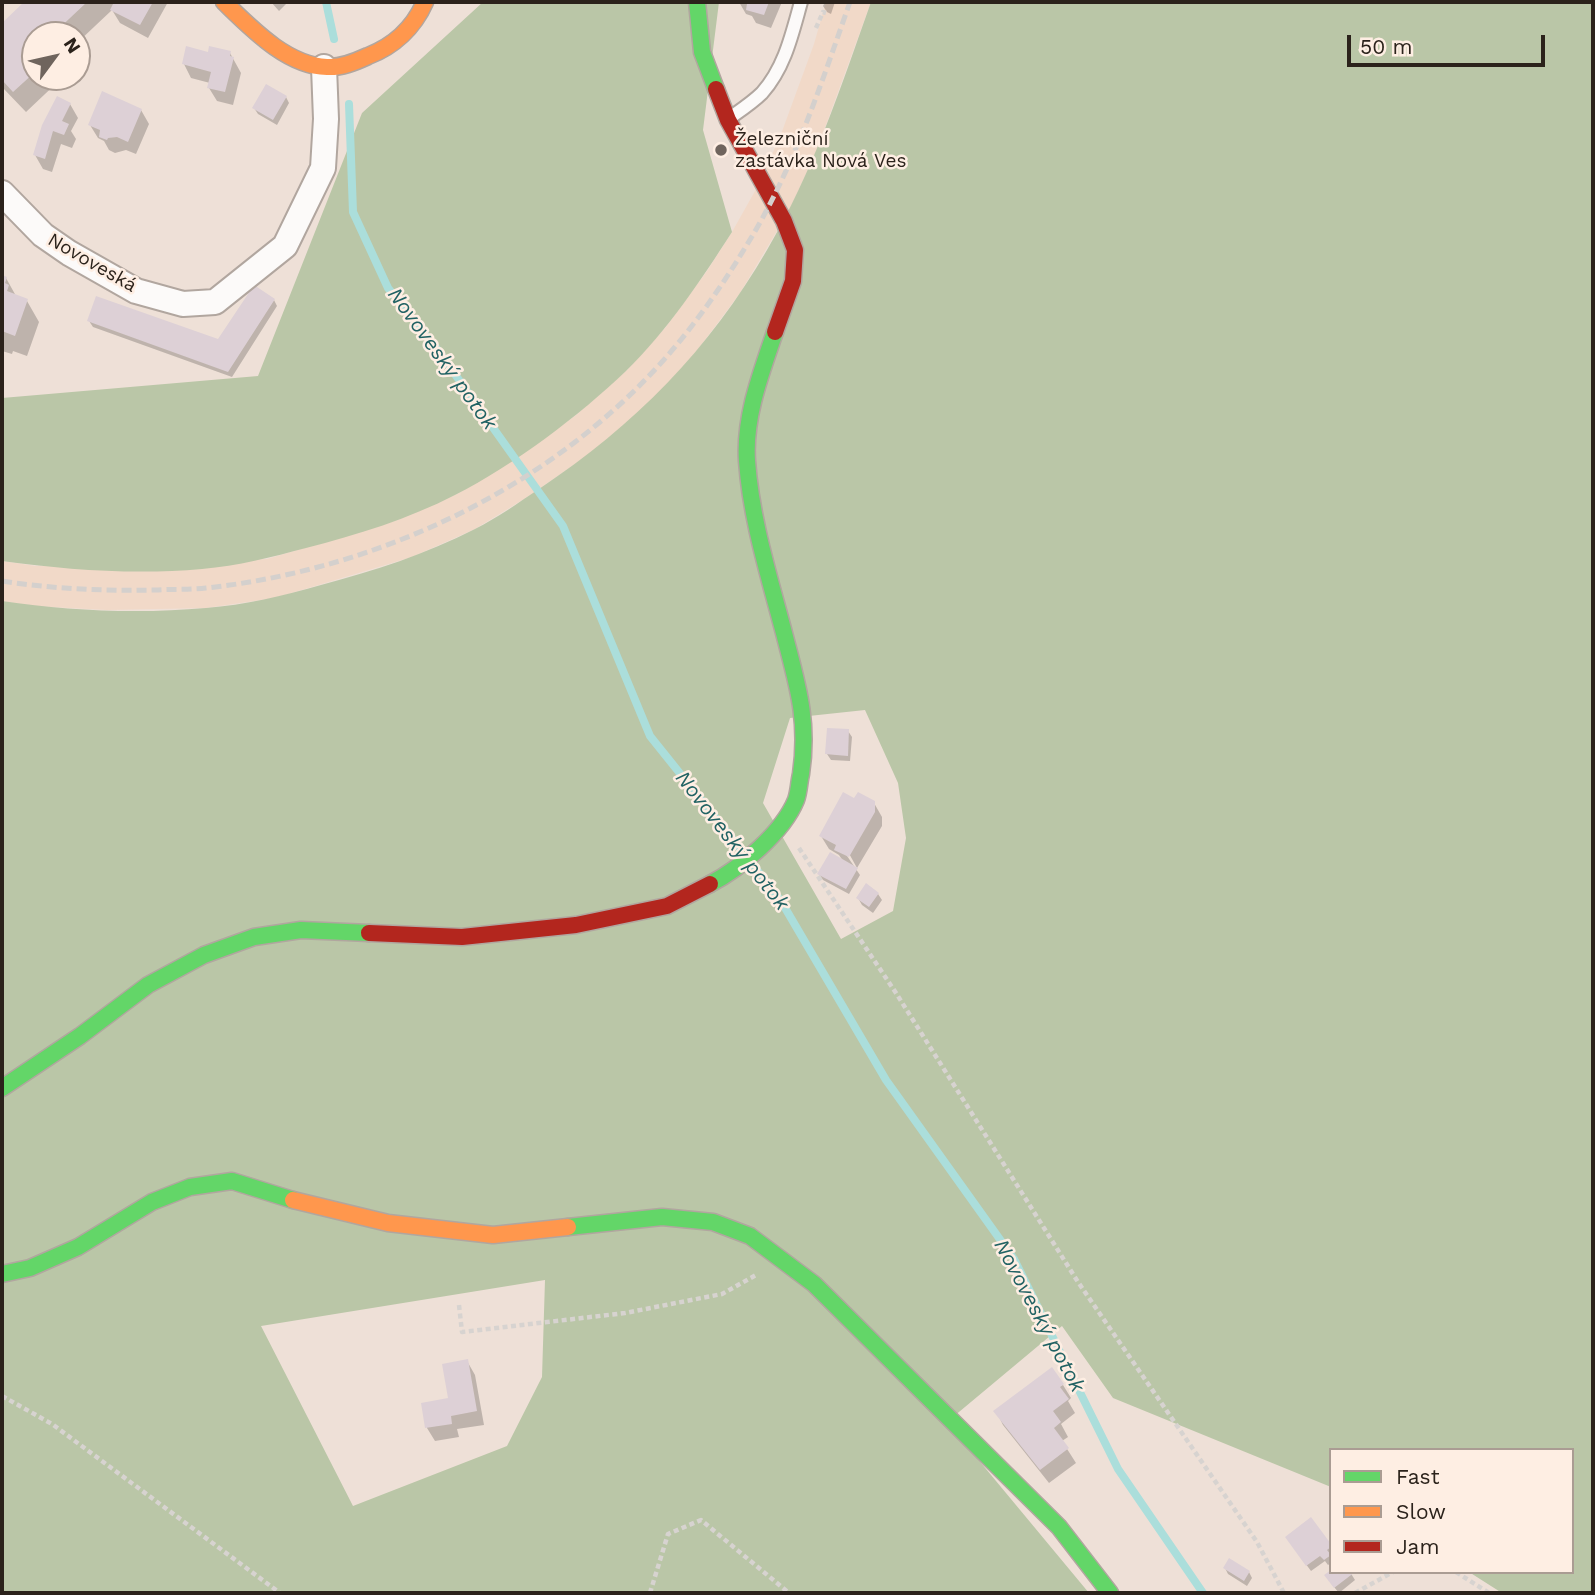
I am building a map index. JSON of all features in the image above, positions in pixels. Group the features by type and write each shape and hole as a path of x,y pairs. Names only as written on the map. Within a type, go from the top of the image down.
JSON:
{"street":[{"path":"225,2 289,55 324,67 354,62 384,50 401,36 422,11 425,2"},
{"path":"2,1088 80,1036 148,985 204,955 254,937 301,930 462,937 576,925 667,906 730,874 783,824 797,798 806,744 802,706 752,506 747,433 760,376 793,281 795,262 791,238 728,120 702,52 697,2"},
{"name":"Novoveská","path":"2,193 52,241 136,291 183,304 215,302 285,246 323,168 326,119 324,67"},
{"path":"2,1273 30,1268 78,1247 152,1202 190,1187 232,1181 305,1203 388,1223 493,1235 662,1217 713,1222 750,1236 814,1284 1059,1527 1110,1593"}],"lane":[{"path":"728,120 760,95 774,78 785,57 801,2"}],"path":[{"path":"783,824 896,993 1078,1282 1257,1542 1284,1593"},
{"path":"459,1305 462,1332 625,1313 722,1294 784,1260"},
{"path":"2,1396 52,1424 280,1593"},
{"path":"650,1593 668,1534 701,1520 789,1593"},
{"path":"1354,1593 1389,1574"},
{"path":"1459,1574 1489,1593"}],"shaded area":[{"path":"826,2 871,2 816,152 790,209 740,293 696,352 655,398 600,447 475,529 412,557 275,598 206,608 107,610 32,606 2,601 2,561 36,566 267,559 398,520 457,494 575,416 627,370 666,327 732,232 780,137 814,44"}],"green space":[{"path":"483,2 719,2 703,130 732,232 656,339 608,388 523,454 455,495 382,526 268,558 202,569 102,571 2,561 2,398 258,376 362,113"},
{"path":"871,2 1593,2 1593,1593 1502,1593 1472,1574 1574,1574 1574,1448 1329,1448 1329,1486 1113,1398 1062,1326 947,1422 1089,1593 2,1593 2,601 129,611 181,610 250,602 361,574 438,546 483,525 607,439 638,412 695,353 720,321 767,250 825,129","holes":["865,710 898,783 906,838 893,911 841,939 763,803 790,718","545,1280 542,1377 507,1446 353,1506 261,1326"]}],"building":[{"path":"24,2 87,2 67,21 21,21 21,85 13,92 2,80 2,23"},
{"path":"114,2 153,2 140,25 110,10"},
{"path":"743,2 769,2 764,15 746,10 747,4"},
{"path":"186,46 208,52 209,46 231,51 230,56 234,57 225,92 207,88 211,72 182,64"},
{"path":"266,84 287,96 273,120 252,108"},
{"path":"102,91 142,109 128,142 117,137 107,140 99,137 100,130 88,125"},
{"path":"57,96 71,103 62,121 69,124 64,135 53,131 45,159 33,155 42,125"},
{"path":"2,275 7,277 7,291 28,299 15,336 2,331"},
{"path":"254,285 275,299 228,372 87,321 96,296 218,339"},
{"path":"827,728 849,729 848,756 825,754"},
{"path":"843,792 854,798 858,792 875,801 875,812 849,857 834,850 836,845 819,836"},
{"path":"830,852 858,868 846,889 817,874"},
{"path":"866,883 879,893 869,907 856,898"},
{"path":"468,1359 477,1411 451,1416 452,1424 425,1428 421,1403 448,1398 442,1364"},
{"path":"1052,1367 1064,1384 1060,1387 1069,1399 1053,1411 1061,1422 1054,1428 1069,1448 1040,1470 993,1411"},
{"path":"1311,1517 1329,1541 1329,1556 1324,1560 1320,1556 1306,1566 1285,1537"},
{"path":"1229,1558 1250,1571 1244,1581 1223,1568"},
{"path":"1329,1571 1329,1574 1352,1574 1334,1588 1324,1575"}],"waterway":[{"name":"Novoveský potok","path":"326,2 334,39"},
{"name":"Novoveský potok","path":"349,104 353,212 388,288 437,349 563,526 650,736 743,852"},
{"name":"Novoveský potok","path":"753,865 781,901 886,1080 1014,1259 1118,1469 1203,1593"}],"railway":[{"path":"2,581 59,588 136,590 200,589 266,579 326,565 384,546 442,522 497,494 549,461 597,424 642,383 686,334 725,280 764,214 793,155 850,2"}],"traffic: fast":[{"path":"697,2 702,52 716,89"},
{"path":"710,884 747,859 781,824 796,800 801,774 803,719 757,526 747,461 751,412 775,332"},
{"path":"2,1088 80,1036 148,985 204,955 254,937 301,930 369,933"},
{"path":"2,1274 30,1268 78,1247 152,1202 190,1187 232,1181 293,1200"},
{"path":"568,1227 662,1217 713,1222 750,1236 814,1284 1059,1527 1110,1593"}],"traffic: slow":[{"path":"224,2 258,34 284,53 312,65 332,67 358,60 395,41 415,20 425,2"},
{"path":"293,1200 388,1223 493,1235 568,1227"}],"traffic: jam":[{"path":"716,89 728,120 784,221 795,250 793,281 775,332"},
{"path":"369,933 462,937 576,925 667,906 710,884"}],"place":[{"name":"Železniční zastávka Nová Ves","path":"721,150"}]}
